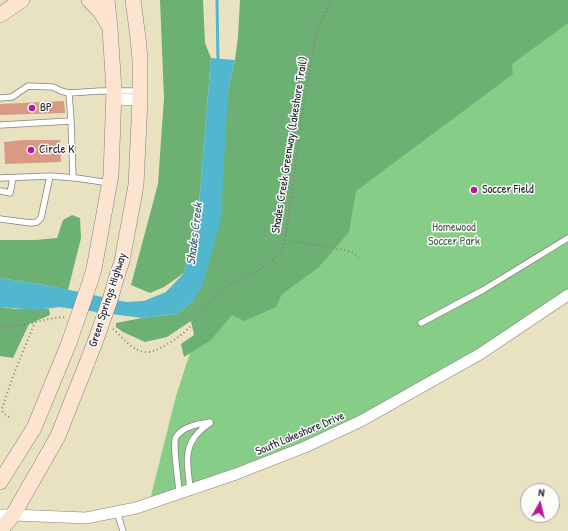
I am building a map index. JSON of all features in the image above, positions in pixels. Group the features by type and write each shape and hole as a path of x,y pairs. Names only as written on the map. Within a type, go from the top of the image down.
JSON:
{"main road":[{"path":"0,15 22,0"},
{"path":"89,0 100,11 110,28"},
{"name":"Green Springs Highway","path":"0,482 34,428 70,344 92,276 110,184 114,95 107,0"},
{"name":"Green Springs Highway","path":"0,531 7,515 58,436 94,345 122,261 136,185 140,95 140,60 133,0"}],"street":[{"path":"114,95 140,95"},
{"name":"South Lakeshore Drive","path":"7,515 86,518 136,508 236,474 305,448 361,421 480,354 568,295"}],"lane":[{"path":"0,98 12,97 28,86 53,87 61,92 69,93 100,91 114,95"},
{"path":"69,93 73,178"},
{"path":"0,125 71,121"},
{"path":"0,178 50,176 110,184"},
{"path":"0,219 31,223 37,222 41,218 50,176"},
{"path":"1,192 10,193 13,178"},
{"path":"422,323 483,290 568,238"},
{"path":"210,422 193,439 189,447 184,492 175,448 176,438 181,433 194,426 210,422"},
{"path":"117,512 123,531"}],"path":[{"name":"Shades Creek Greenway (Lakeshore Trail)","path":"208,306 226,287 268,264 279,254 284,246 289,220 305,98 315,42 326,10 332,0"},
{"path":"285,240 345,250 355,254 360,260"},
{"path":"9,418 3,413 3,404 35,322"}],"green space":[{"path":"160,0 203,0 205,43 211,58 197,229 184,273 164,287 150,293 131,285 158,184 164,98"},
{"path":"240,0 568,0 568,23 512,64 513,74 356,191 349,232 318,268 282,294 276,307 244,321 232,315 211,340 184,357 181,344 194,335 191,321 167,337 145,342 123,332 116,327 116,323 177,314 193,301 228,90 235,60"},
{"name":"Homewood Soccer Park","path":"568,10 568,294 374,414 149,504 176,396 190,353 330,184"},
{"path":"72,215 80,218 81,238 68,290 0,278 0,240 36,240 57,238 63,220"},
{"path":"0,307 16,309 49,309 50,315 29,324 13,358 0,356"}],"water":[{"path":"211,58 235,60 228,90 221,218 203,284 193,301 177,314 142,318 59,307 22,309 0,307 0,278 51,286 126,302 144,301 166,292 184,273 197,229"}],"building":[{"path":"64,101 65,113 0,115 0,104"},
{"path":"24,140 60,140 61,162 5,164 4,142"}],"waterway":[{"name":"Shades Creek","path":"217,0 218,62"}],"place":[{"name":"BP","path":"32,108"},
{"name":"Circle K","path":"31,150"},
{"name":"Soccer Field","path":"474,190"}]}
